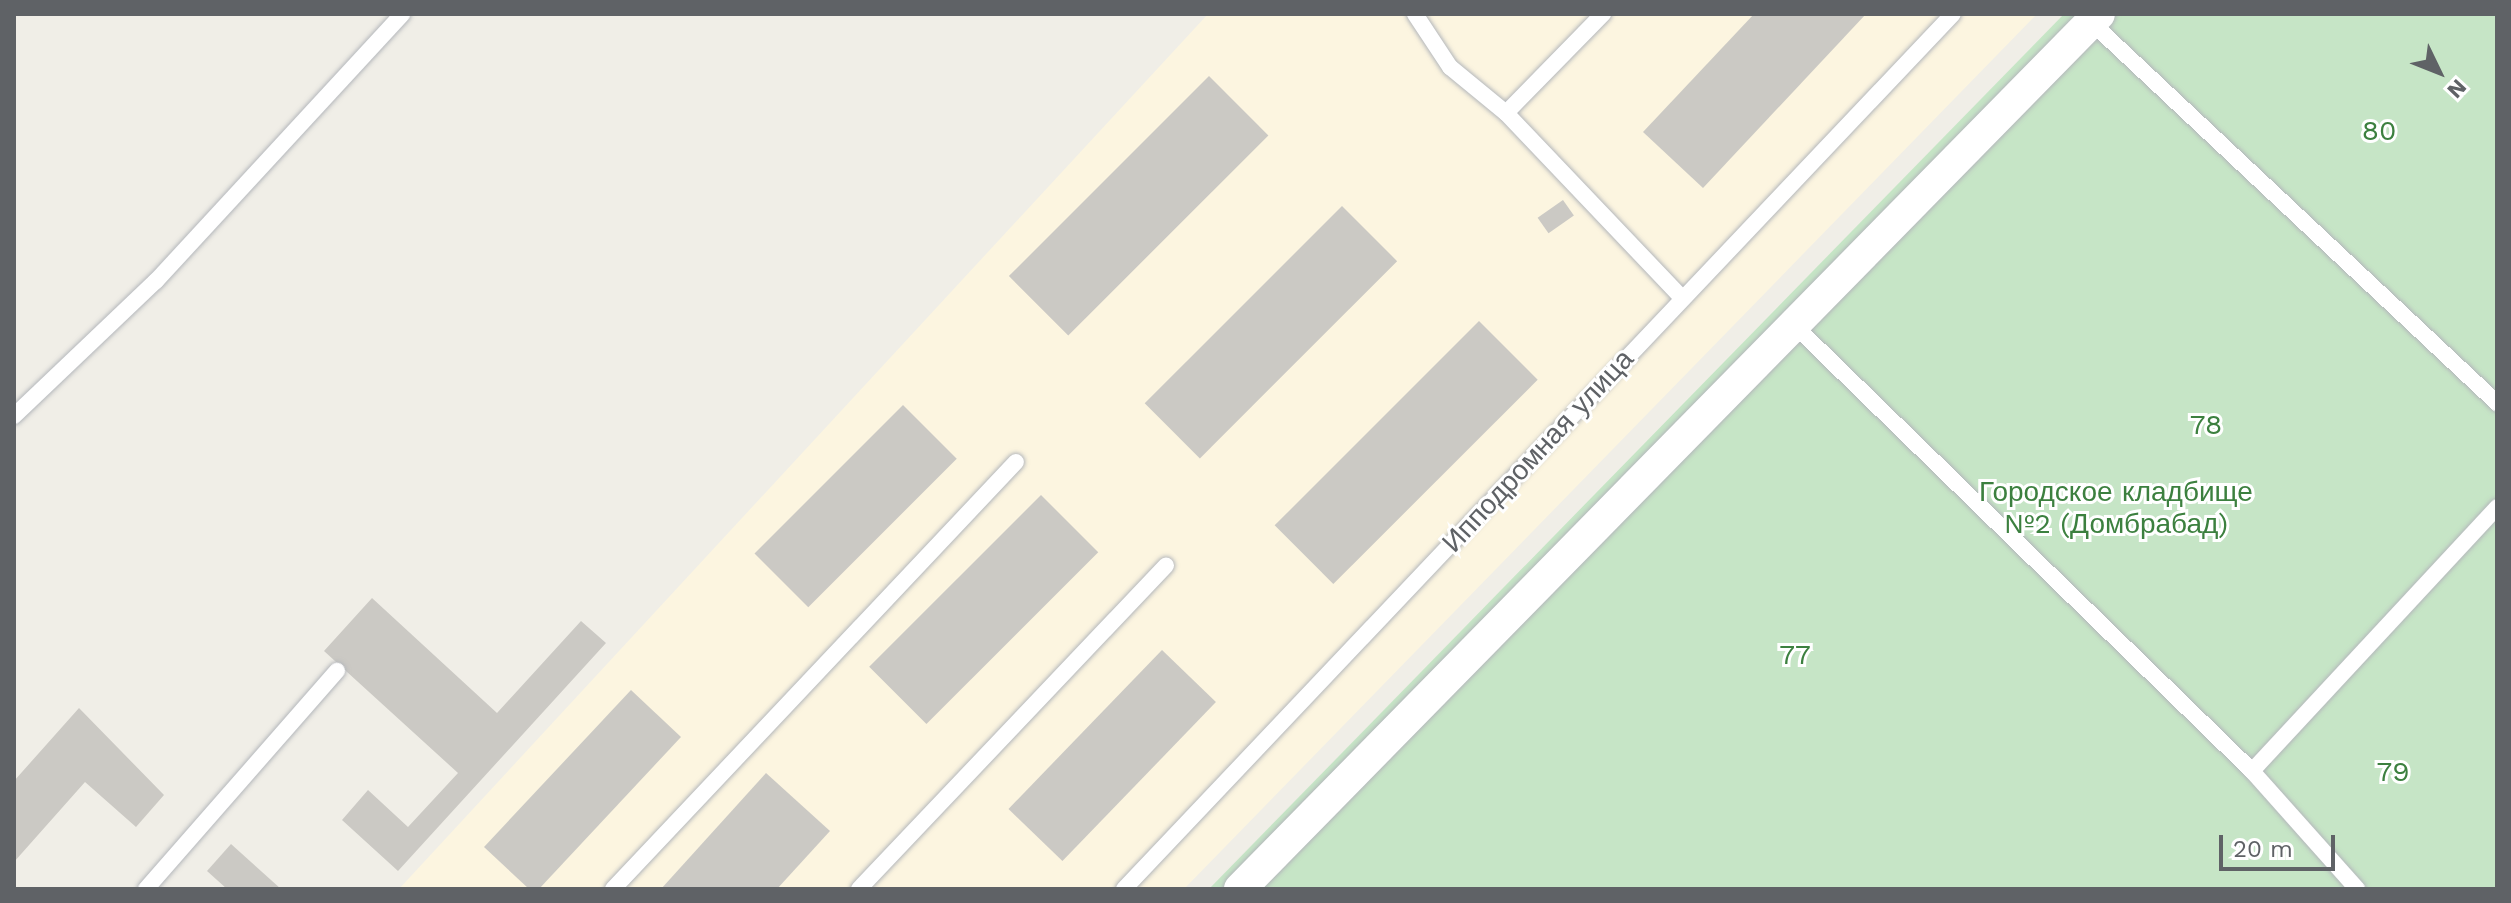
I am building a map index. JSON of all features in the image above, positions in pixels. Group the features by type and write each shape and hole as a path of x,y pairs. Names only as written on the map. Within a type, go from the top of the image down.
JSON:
{"street":[{"path":"1240,889 2095,18"}],"lane":[{"path":"14,416 156,281 402,14"},
{"path":"1415,14 1450,67 1506,113 1682,298"},
{"path":"1506,113 1603,14"},
{"name":"Ипподромная улица","path":"1124,889 1953,14"},
{"path":"2095,18 2497,403"},
{"path":"1793,324 2252,771 2357,889"},
{"path":"613,889 1016,462"},
{"path":"2252,771 2497,507"},
{"path":"859,889 1166,566"},
{"path":"146,889 337,671"}],"shaded area":[{"path":"1208,14 2037,14 1184,889 399,889"}],"green space":[{"name":"Городское кладбище №2 (Домбрабад)","path":"2064,14 2497,14 2497,889 1209,889"}],"building":[{"path":"1754,14 1866,14 1703,188 1643,132"},
{"path":"1209,76 1268,135 1068,336 1009,276"},
{"path":"1563,200 1574,216 1549,233 1538,218"},
{"path":"1342,206 1397,261 1200,458 1145,403"},
{"path":"1479,321 1538,380 1333,584 1275,525"},
{"path":"903,405 957,459 808,607 755,553"},
{"path":"1041,495 1098,552 926,724 869,667"},
{"path":"372,598 497,713 581,621 606,643 398,871 342,820 368,790 408,827 458,773 324,651"},
{"path":"1162,650 1216,702 1062,861 1008,809"},
{"path":"631,690 681,737 539,889 529,889 484,847"},
{"path":"79,708 164,795 136,827 85,782 14,862 14,781"},
{"path":"766,773 830,831 777,889 661,889"},
{"path":"231,844 281,889 227,889 207,871"}],"park label":[{"name":"80","path":"2379,131"},
{"name":"78","path":"2206,425"},
{"name":"77","path":"1795,655"},
{"name":"79","path":"2393,772"}]}
